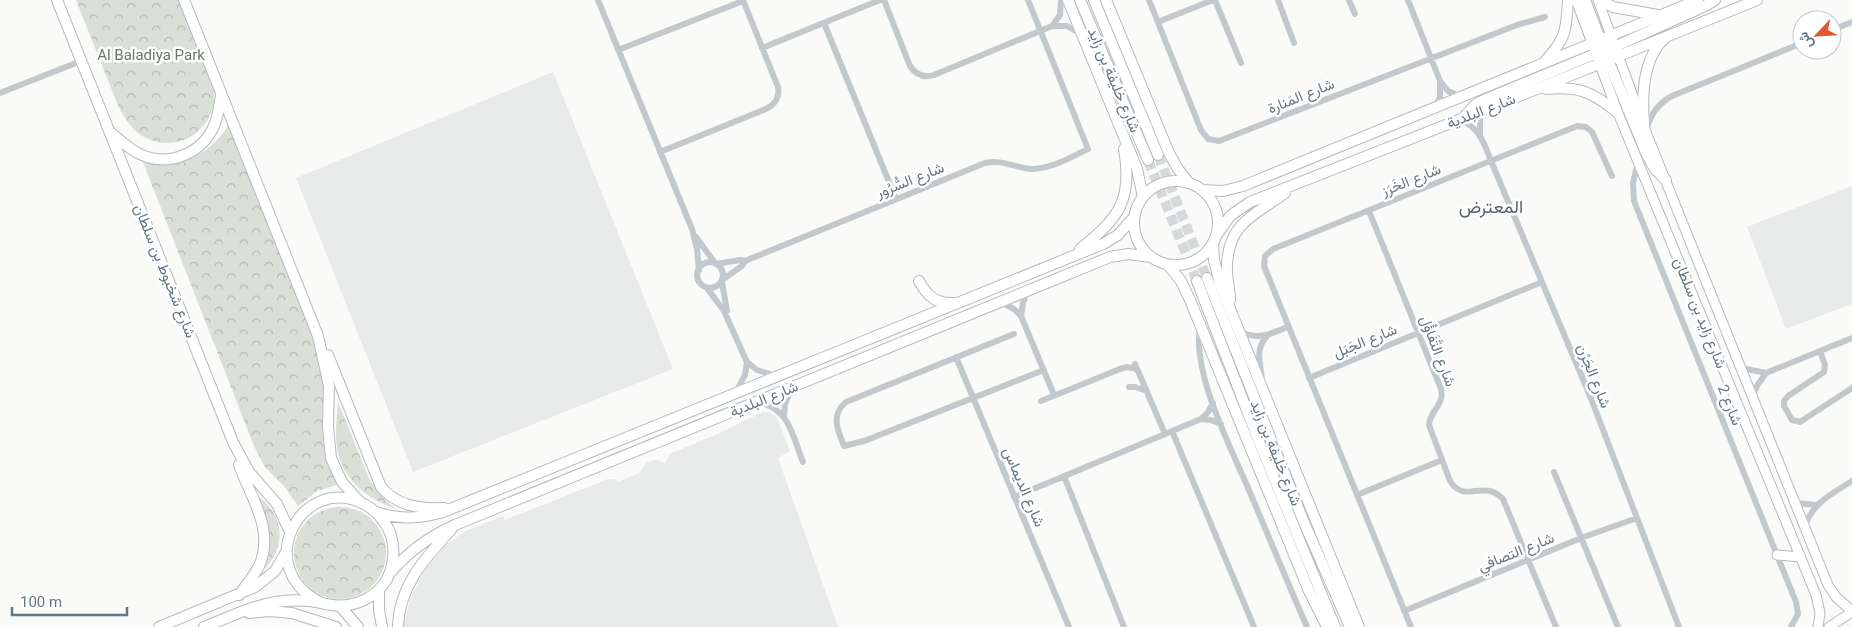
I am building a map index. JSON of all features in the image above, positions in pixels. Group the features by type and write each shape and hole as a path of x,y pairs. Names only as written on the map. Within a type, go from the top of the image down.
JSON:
{"main road":[{"name":"شارع شخبوط بن سلطان","path":"57,0 233,442 249,472 278,504 290,532"},
{"path":"184,0 318,336 333,367 381,486 394,499 410,506 428,508 455,507"},
{"path":"1068,0 1137,169 1143,197"},
{"name":"شارع خليفة بن زايد","path":"1080,0 1153,158 1094,0"},
{"path":"1106,0 1165,144 1178,169 1189,183"},
{"path":"1543,62 1556,49 1563,38 1568,0"},
{"name":"شارع زايد بن سلطان","path":"1576,0 1645,129 1832,591 1841,603 1852,612"},
{"path":"1585,0 1647,155 1666,180"},
{"path":"1599,0 1613,7 1659,16"},
{"path":"1599,0 1610,35"},
{"name":"شارع البلدية","path":"1215,239 1225,222 1243,206 1538,89 1604,51 1610,35 1698,0"},
{"path":"1461,119 1480,101 1604,51 1715,0"},
{"name":"شارع البلدية","path":"1202,190 1223,191 1243,186 1543,62 1604,51 1667,36 1756,0"},
{"path":"1645,129 1643,104 1648,64 1656,47 1667,36"},
{"name":"شارع زايد بن سلطان","path":"1604,51 1618,113 1818,601 1820,613 1818,627"},
{"path":"1538,89 1562,88 1590,93 1600,98 1618,113"},
{"path":"110,132 131,149 145,156 164,159 181,156 197,148 210,133 218,115 221,95"},
{"path":"1070,257 1105,228 1120,207 1126,190 1127,172 1121,131"},
{"path":"1215,239 1205,254 1194,262 1181,265 1167,264 1151,257 1138,240 1134,217 1143,197 1148,192 1160,184 1174,181 1189,183 1202,190 1212,201 1218,222 1214,260 1217,276 1358,627"},
{"path":"1230,308 1227,264 1233,240 1247,218 1278,198 1292,186"},
{"name":"شارع البلدية","path":"376,512 395,517 414,518 434,515 455,507 1110,240 1124,230 1134,217"},
{"name":"شارع البلدية","path":"390,573 406,556 420,545 434,535 455,525 1110,258 1128,254 1151,257"},
{"path":"1167,264 1184,288 1309,592 1327,627"},
{"name":"شارع خليفة بن زايد","path":"1335,627 1269,466 1202,280 1350,627"},
{"path":"919,281 929,297 934,300 957,303"},
{"path":"204,627 238,613 274,602 298,600 340,606 361,602 379,590 390,573 394,552 393,541 384,521 376,512 360,502 342,482 331,458 328,433 329,386 318,336"},
{"path":"233,442 242,472 261,516 265,536 265,546 260,565 239,595"},
{"path":"159,627 239,595 255,587 270,576 279,565 286,551 290,532 294,524 307,510 323,501 341,498 360,502"},
{"path":"398,627 402,601 410,581 429,552 455,525"},
{"path":"286,551 290,570 299,586 322,603"},
{"path":"1777,555 1800,557"},
{"path":"379,590 379,610 382,627"},
{"path":"340,606 358,627"},
{"path":"238,613 279,611 292,613 336,627"},
{"path":"1829,627 1852,612"}],"street":[{"path":"598,0 692,229 697,249 698,280 719,303 746,362 757,370 776,376"},
{"path":"618,50 743,0 779,90 778,98 773,105 660,152"},
{"path":"762,48 880,0"},
{"path":"884,0 910,66 922,76 934,75 1052,26 1067,26 1083,36"},
{"path":"1028,0 1040,31"},
{"path":"1052,26 1060,15 1061,0"},
{"name":"شارع المَنارة","path":"1149,0 1201,130 1204,135 1214,141 1225,140 1517,25 1544,17"},
{"path":"1158,22 1214,0 1241,63"},
{"path":"1278,0 1294,43"},
{"path":"1349,0 1355,14"},
{"path":"1408,0 1440,81 1441,92 1435,107"},
{"path":"824,23 896,199"},
{"name":"شارع السُّرُور","path":"716,264 740,260 745,261 985,163 1000,162 1039,169 1088,149 1040,31"},
{"path":"1645,129 1657,108 1667,99 1792,47"},
{"path":"0,93 82,61"},
{"path":"1440,81 1448,91 1460,96"},
{"path":"1480,136 1480,120 1484,110"},
{"name":"شارع الجَرْن","path":"1461,119 1474,128 1480,136 1491,161 1590,396 1679,627"},
{"name":"شارع الخَرَز","path":"1411,627 1287,327 1264,266 1264,256 1273,249 1577,126 1583,126 1592,132 1612,176"},
{"name":"شارع 2","path":"1638,162 1633,183 1634,201 1798,606 1797,618 1791,627"},
{"name":"شارع التَّفَاؤُل","path":"1369,211 1442,394 1442,401 1429,421 1429,428 1450,481 1458,489 1469,492 1491,490 1503,499 1556,627"},
{"path":"692,229 722,270 728,320"},
{"name":"شارع السُّرُور","path":"722,281 742,266 745,261"},
{"path":"699,270 706,263 716,264"},
{"path":"707,288 715,287 722,281"},
{"name":"شارع الجَبَل","path":"1309,378 1542,282"},
{"path":"1021,316 1027,291"},
{"path":"1000,302 1010,306 1021,316 1054,395"},
{"path":"1200,325 1199,352 1213,403 1307,627"},
{"path":"1240,331 1253,336 1267,336 1287,327"},
{"path":"1014,334 846,402 838,411 836,419 837,428 844,446 864,441 1044,370"},
{"path":"1262,387 1258,354 1260,346 1267,336"},
{"path":"1753,396 1759,381 1766,373 1852,338"},
{"path":"1820,351 1825,365 1824,372 1788,396 1784,401 1784,406 1792,420 1800,422 1852,388"},
{"name":"شارع الديماس","path":"956,357 1069,627"},
{"path":"735,393 743,382 746,362"},
{"path":"1041,401 1120,368 1137,369"},
{"path":"1742,368 1766,373"},
{"path":"1137,369 1136,382 1129,387 1135,387 1147,392"},
{"path":"1137,369 1165,434"},
{"path":"792,387 785,404 784,416 803,462"},
{"path":"757,402 772,406 784,416"},
{"path":"1014,497 1200,419 1208,412 1213,403"},
{"path":"1200,419 1211,420 1221,424"},
{"path":"1172,431 1254,627"},
{"path":"1357,495 1442,460"},
{"path":"1554,472 1618,627"},
{"path":"1064,476 1124,627"},
{"path":"1805,526 1809,515 1816,505 1852,481"},
{"path":"1796,503 1816,505"},
{"name":"شارع التصافي","path":"1404,611 1582,538 1637,518"}],"shaded area":[{"path":"553,72 673,369 413,472 296,178"},
{"path":"1852,186 1852,304 1786,329 1747,227"},
{"path":"763,412 768,412 777,417 790,451 778,458 838,627 403,627 410,599 424,572 443,547 465,531 503,516 505,520 608,479 616,479 618,482 639,473 645,464 655,459 665,463 670,454"}],"green space":[{"name":"Al Baladiya Park","path":"76,0 184,0 214,89 214,102 211,113 205,124 196,133 180,141 162,143 145,137 131,126 117,103"},
{"path":"230,122 323,353 327,438 344,483 317,491 298,506 284,486 265,467 254,446 141,157 181,160 197,155 216,141"},
{"path":"338,402 370,481 384,499 396,509 372,498 362,490 353,482 340,460 336,429"},
{"path":"258,496 273,513 280,531 277,550 265,569 269,549 269,532 268,523"},
{"path":"340,507 357,511 372,521 382,536 386,553 382,570 372,585 357,595 340,599 323,595 308,585 298,570 294,553 298,536 308,521 323,511"}],"tunnel":[{"path":"1158,155 1207,278"},
{"path":"1148,160 1197,281"}],"district":[{"name":"المعترض","path":"1491,206"}]}
